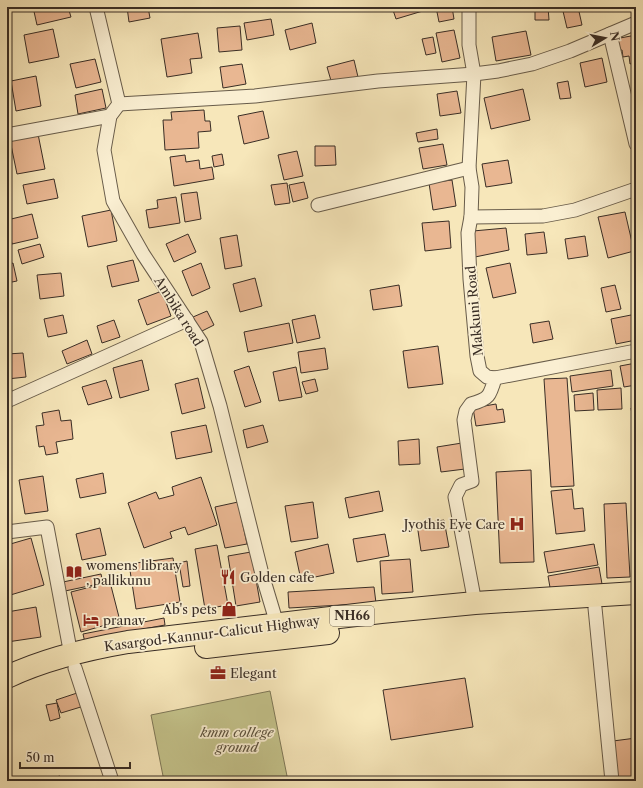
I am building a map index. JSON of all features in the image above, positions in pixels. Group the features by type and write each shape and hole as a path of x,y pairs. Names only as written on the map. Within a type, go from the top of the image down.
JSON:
{"highway":[{"name":"Kasargod-Kannur-Calicut Highway","path":"7,677 73,661 252,643 368,627 594,602 636,593"},
{"name":"Kasargod-Kannur-Calicut Highway","path":"7,688 73,661 128,642 277,624 475,603 533,601 636,604"}],"street":[{"path":"96,7 119,104 255,96 378,81 474,74 532,64 636,23"},
{"name":"Makkuni Road","path":"469,7 469,45 474,74 469,168 472,187 471,217 468,233 477,356 480,371 487,377 495,378"},
{"path":"610,34 636,144"},
{"name":"Ambika road","path":"119,104 110,116 104,150 113,201 143,254 201,342 220,406 262,574 277,624"},
{"path":"7,135 110,116"},
{"path":"318,205 469,168"},
{"path":"471,217 543,216 575,210 636,189"},
{"path":"7,401 187,320"},
{"path":"475,603 470,568 455,497 461,486 472,480 464,420 466,411 471,404 483,401 490,395 495,378 636,351"},
{"path":"7,532 48,527 73,661 112,781"},
{"path":"594,602 612,781"}],"green space":[{"name":"kmm college ground","path":"270,691 288,781 164,781 151,715"}],"building":[{"path":"33,7 68,7 71,17 37,25"},
{"path":"127,7 148,7 150,18 129,22"},
{"path":"392,7 425,7 426,10 396,19"},
{"path":"436,7 452,7 454,19 439,22"},
{"path":"535,7 548,7 549,20 535,20"},
{"path":"562,7 578,7 582,25 567,28"},
{"path":"625,7 636,7 636,8 625,10"},
{"path":"271,19 274,35 247,40 244,23"},
{"path":"312,23 316,43 290,50 285,30"},
{"path":"240,26 242,50 219,52 217,28"},
{"path":"53,29 59,57 29,63 24,35"},
{"path":"454,30 460,58 442,62 436,33"},
{"path":"526,31 531,55 496,61 492,37"},
{"path":"198,33 202,58 190,59 192,73 167,77 161,39"},
{"path":"636,35 636,62 630,64 629,56 623,57 622,50 617,50 615,39"},
{"path":"433,37 436,53 426,55 422,39"},
{"path":"602,58 607,82 585,87 580,63"},
{"path":"95,59 101,82 76,88 70,64"},
{"path":"354,60 358,77 332,84 327,67"},
{"path":"242,64 246,84 223,88 220,67"},
{"path":"36,76 41,106 16,111 11,81"},
{"path":"568,81 571,98 560,99 557,83"},
{"path":"102,89 106,108 78,114 75,95"},
{"path":"523,89 530,120 491,129 484,98"},
{"path":"457,91 461,113 440,116 437,94"},
{"path":"204,110 205,121 210,121 211,131 198,132 199,148 165,150 163,120 172,120 171,112"},
{"path":"263,111 269,138 244,144 238,116"},
{"path":"437,129 438,139 418,142 416,133"},
{"path":"38,134 45,169 17,174 10,140"},
{"path":"443,144 447,165 423,169 419,148"},
{"path":"315,146 335,146 336,165 315,166"},
{"path":"297,151 303,176 284,180 278,155"},
{"path":"222,154 224,165 214,167 212,156"},
{"path":"185,155 186,162 199,160 200,169 212,167 214,179 174,186 170,157"},
{"path":"508,160 512,183 486,187 482,164"},
{"path":"54,179 58,198 27,204 23,185"},
{"path":"452,180 456,206 433,210 429,183"},
{"path":"304,182 308,198 293,202 289,185"},
{"path":"287,183 290,203 275,205 271,185"},
{"path":"197,192 201,219 185,222 181,194"},
{"path":"176,197 180,223 149,228 146,210 158,208 157,200"},
{"path":"111,210 117,241 88,247 82,216"},
{"path":"625,212 634,251 608,258 598,217"},
{"path":"32,214 38,238 12,244 7,220"},
{"path":"449,221 451,248 425,251 422,223"},
{"path":"506,228 509,250 475,257 473,231"},
{"path":"544,232 547,253 527,255 525,234"},
{"path":"188,234 196,252 174,262 166,244"},
{"path":"237,235 242,266 225,269 220,238"},
{"path":"585,236 588,256 568,259 565,239"},
{"path":"40,244 44,257 22,264 18,250"},
{"path":"133,260 139,281 112,287 107,266"},
{"path":"13,263 17,281 7,283 7,265"},
{"path":"201,263 210,288 192,296 182,271"},
{"path":"510,263 516,293 493,298 486,268"},
{"path":"61,273 64,296 40,299 37,275"},
{"path":"255,278 262,306 240,312 233,284"},
{"path":"399,285 402,306 373,310 370,290"},
{"path":"615,285 621,309 606,312 601,288"},
{"path":"162,291 171,316 147,325 138,300"},
{"path":"207,311 214,325 200,332 193,317"},
{"path":"636,314 636,340 616,344 611,319"},
{"path":"63,315 67,333 48,337 44,319"},
{"path":"315,315 320,338 297,343 292,320"},
{"path":"114,320 120,337 102,343 97,326"},
{"path":"549,321 553,339 533,343 530,324"},
{"path":"289,323 293,343 248,352 244,332"},
{"path":"87,340 92,354 67,364 62,351"},
{"path":"438,346 443,384 408,388 403,351"},
{"path":"325,348 328,369 301,373 298,352"},
{"path":"23,353 26,377 7,379 7,354"},
{"path":"142,360 149,390 120,398 113,368"},
{"path":"636,363 636,385 624,387 620,366"},
{"path":"249,366 261,402 245,407 234,371"},
{"path":"296,367 302,397 279,401 273,372"},
{"path":"611,370 613,386 572,392 570,376"},
{"path":"198,378 205,408 182,414 175,384"},
{"path":"567,378 574,486 551,487 544,379"},
{"path":"315,379 318,391 306,394 302,382"},
{"path":"106,380 112,398 88,405 82,387"},
{"path":"621,388 622,409 598,410 597,390"},
{"path":"593,393 594,410 575,411 574,395"},
{"path":"496,404 497,410 503,409 505,422 476,426 473,408"},
{"path":"636,407 636,428 634,428 631,408"},
{"path":"59,410 61,421 71,420 73,439 56,442 58,453 46,455 44,446 39,447 36,426 44,425 42,413"},
{"path":"206,425 212,452 176,459 171,432"},
{"path":"263,425 268,442 247,448 243,430"},
{"path":"419,439 420,464 399,465 398,441"},
{"path":"462,443 465,469 441,472 437,447"},
{"path":"531,470 534,562 500,563 496,472"},
{"path":"103,473 106,493 80,498 76,479"},
{"path":"43,476 48,511 25,514 19,480"},
{"path":"201,477 217,525 188,535 185,527 170,532 172,538 144,548 128,503 156,492 159,499 174,495 172,487"},
{"path":"572,489 574,509 583,508 585,531 556,534 551,491"},
{"path":"379,491 383,511 349,518 345,498"},
{"path":"238,502 247,544 225,548 215,507"},
{"path":"313,502 318,538 291,542 285,506"},
{"path":"626,503 630,577 607,578 604,504"},
{"path":"444,520 449,547 421,551 417,524"},
{"path":"100,528 106,555 82,560 76,534"},
{"path":"385,534 389,556 357,562 353,539"},
{"path":"31,538 44,585 7,596 7,545"},
{"path":"328,544 334,573 301,580 295,552"},
{"path":"594,544 598,565 548,573 544,552"},
{"path":"217,545 228,605 205,609 195,549"},
{"path":"251,552 260,602 236,606 228,556"},
{"path":"173,558 180,602 136,609 129,564"},
{"path":"410,559 413,592 382,594 380,561"},
{"path":"187,561 190,586 183,587 179,563"},
{"path":"599,567 602,584 551,593 548,576"},
{"path":"101,574 103,583 65,591 63,582"},
{"path":"110,582 120,621 81,632 71,592"},
{"path":"374,587 376,603 289,608 288,592"},
{"path":"36,607 41,637 7,642 7,612"},
{"path":"164,618 165,625 127,632 86,647 83,634"},
{"path":"465,678 473,727 391,740 383,690"},
{"path":"80,692 84,706 61,713 56,700"},
{"path":"57,703 60,718 50,721 46,705"},
{"path":"636,738 636,781 618,781 613,741"},
{"path":"60,776 61,781 39,781"},
{"path":"95,778 96,781 77,781"}],"place":[{"name":"Jyothis Eye Care","path":"517,524"},
{"name":"womens library , pallikunu","path":"74,572"},
{"name":"Golden cafe","path":"228,577"},
{"name":"Ab's pets","path":"229,609"},
{"name":"pranav","path":"91,620"},
{"name":"Elegant","path":"218,673"}]}
